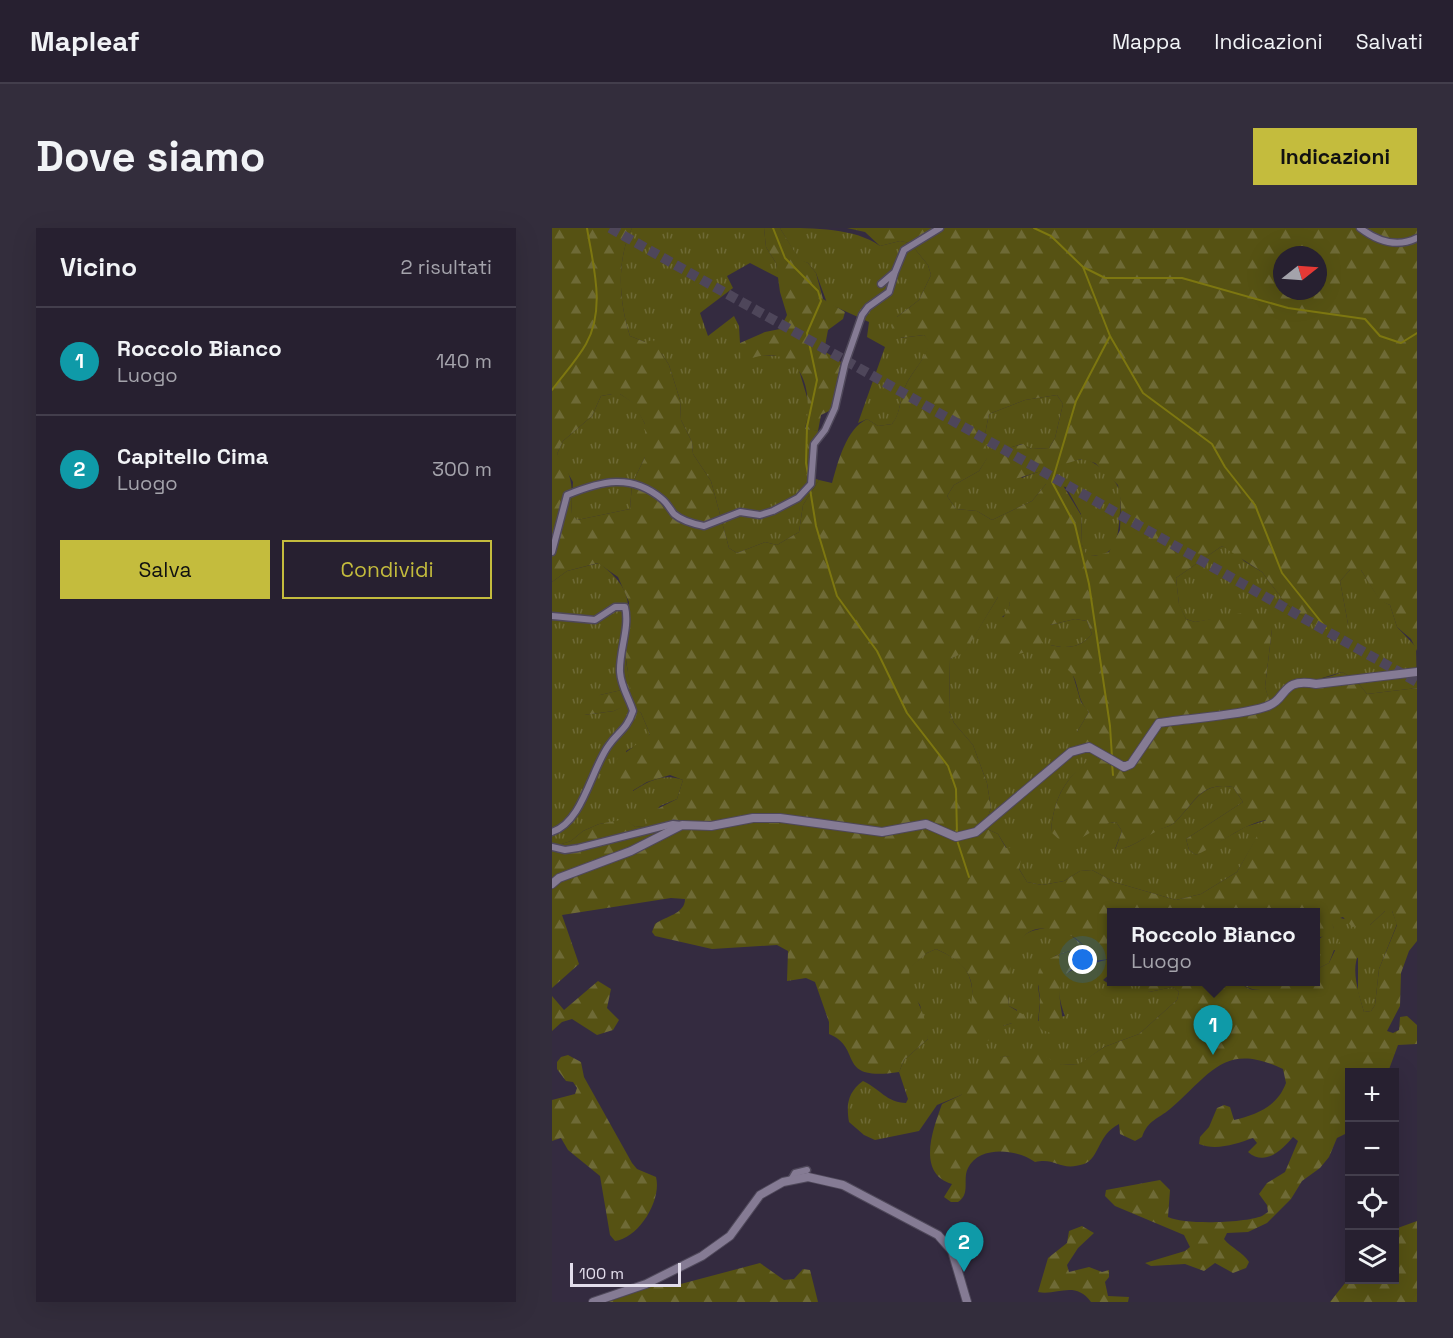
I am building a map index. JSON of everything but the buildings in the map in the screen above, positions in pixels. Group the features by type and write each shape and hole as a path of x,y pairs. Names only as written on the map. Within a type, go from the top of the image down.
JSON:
{"street":[{"path":"552,552 567,495 616,481 629,481 642,486 663,500 675,514 704,526 740,512 760,515 798,498 811,484 814,444 825,430 836,408 845,364 862,315 868,307 889,292 904,250 940,228"},
{"path":"1360,228 1375,240 1408,243 1417,238"},
{"path":"881,284 895,272"},
{"path":"552,616 595,620 615,607 625,607 627,616 621,645 620,673 623,688 633,711 629,724 609,744 572,818 552,832"},
{"path":"552,847 578,848 673,824 711,826 753,818 780,819 882,832 926,824 959,836 976,832 1071,752 1089,747 1124,767 1131,764 1159,723 1267,707 1293,683 1300,681 1316,684 1417,672"},
{"path":"552,884 559,878 631,852 682,825"},
{"path":"791,1180 795,1173 807,1170"},
{"path":"593,1302 646,1284 712,1250 730,1236 760,1195 791,1180 817,1178 843,1185 938,1235 952,1251 968,1302"}],"green space":[{"path":"552,228 632,228 621,268 623,310 630,336 645,342 653,340 669,365 680,400 681,420 692,442 693,454 711,481 729,548 737,553 765,542 777,545 799,532 803,505 819,480 832,483 844,447 854,430 867,419 878,426 892,424 895,420 905,386 927,349 929,342 924,335 900,338 893,332 891,325 897,317 919,300 931,275 928,265 910,243 900,241 880,246 865,232 847,228 1417,228 1417,651 1411,639 1397,627 1390,605 1380,601 1361,570 1350,570 1340,581 1348,624 1344,632 1334,635 1286,604 1262,572 1222,546 1176,578 1179,604 1186,619 1195,622 1242,613 1265,619 1272,629 1265,687 1270,702 1295,677 1319,679 1342,672 1355,679 1367,694 1417,688 1417,941 1409,951 1401,973 1400,1006 1387,1031 1393,1033 1399,1030 1400,1017 1407,1016 1417,1025 1417,1044 1398,1045 1389,1068 1345,1068 1345,1134 1337,1138 1329,1157 1320,1168 1302,1181 1291,1199 1267,1223 1248,1232 1227,1233 1224,1239 1244,1255 1249,1262 1246,1268 1233,1273 1215,1263 1204,1271 1185,1264 1151,1266 1145,1263 1185,1251 1190,1247 1184,1235 1115,1206 1105,1196 1106,1190 1160,1180 1170,1190 1168,1217 1176,1220 1229,1222 1262,1216 1268,1212 1267,1205 1259,1194 1267,1183 1285,1172 1298,1141 1293,1137 1273,1155 1261,1158 1248,1152 1257,1143 1253,1138 1219,1147 1199,1144 1200,1137 1209,1127 1217,1108 1224,1105 1230,1107 1234,1120 1251,1115 1272,1104 1286,1083 1283,1069 1263,1061 1246,1059 1232,1060 1220,1065 1170,1109 1150,1123 1142,1137 1135,1141 1120,1134 1119,1124 1106,1134 1093,1157 1084,1164 1063,1166 1048,1161 1035,1162 1009,1152 981,1156 973,1161 966,1172 964,1195 958,1202 951,1202 944,1197 952,1184 941,1178 934,1170 931,1160 932,1137 942,1104 961,1095 975,1072 1001,1057 1038,1053 1062,1065 1079,1064 1104,1047 1139,1034 1177,1000 1179,992 1173,987 1149,992 1142,989 1142,986 1245,986 1257,990 1270,986 1320,986 1320,968 1329,963 1341,938 1350,935 1362,939 1355,968 1356,981 1364,1012 1371,1011 1375,1005 1379,969 1397,925 1392,911 1385,911 1370,925 1352,927 1343,917 1331,921 1334,928 1332,935 1320,937 1320,908 1107,908 1107,960 1081,964 1067,973 1060,990 1061,1029 1053,1034 1040,1029 1038,974 1040,968 1057,955 1084,946 1073,937 1060,932 1044,929 1031,931 1015,949 1008,992 1009,1006 1024,1015 1028,1022 1019,1026 1012,1023 1003,1026 990,1040 967,1046 961,1036 972,996 969,975 951,957 936,949 927,953 909,969 912,987 925,1021 928,1039 904,1060 899,1072 879,1074 858,1068 846,1047 829,1034 829,1022 815,982 806,978 787,981 788,951 777,945 712,949 655,936 652,932 655,924 682,908 685,899 671,898 562,915 579,964 552,988 552,847 571,841 583,831 599,824 626,819 635,827 644,826 651,812 677,799 683,780 670,775 647,782 632,791 622,787 610,774 616,760 650,734 641,713 627,705 614,711 584,715 576,707 587,698 630,688 623,637 628,623 629,602 618,577 598,563 567,571 552,582","holes":["620,394 633,403 645,424 645,457 632,484 630,509 577,520 571,513 572,489 569,475 557,454 563,441 592,416 601,396","1057,395 1063,404 1055,438 1049,448 1032,449 1023,444 1001,450 995,457 996,473 1012,480 1081,459 1095,463 1118,485 1121,502 1120,530 1109,552 1095,556 1086,554 1082,545 1081,515 1059,479 1046,484 1032,501 992,520 977,511 956,509 947,496 954,485 979,471 988,457 984,439 989,414 1025,400","998,597 1007,597 1010,604 989,645 1000,653 1007,655 1030,651 1043,641 1050,625 1075,619 1087,621 1092,634 1078,645 1062,647 1050,645 1047,653 1054,664 1064,667 1074,677 1080,698 1089,712 1077,732 1076,743 1091,751 1088,760 1071,777 1061,792 1054,812 1051,832 1065,845 1079,840 1102,826 1116,822 1122,831 1115,850 1121,849 1172,824 1205,791 1222,786 1233,787 1243,802 1186,839 1189,850 1196,855 1247,826 1266,820 1237,872 1201,894 1176,900 1114,882 1092,870 1080,871 1064,881 1042,885 1027,882 1019,869 1022,854 1016,847 1006,848 998,834 987,829 987,819 991,808 987,783 973,745 954,723 949,711 950,659 965,652"]},
{"path":"632,228 764,228 766,247 776,263 779,278 750,263 727,276 733,288 700,313 708,336 734,316 739,326 740,343 757,355 784,356 798,367 810,407 805,428 818,431 808,476 819,480 803,505 799,532 777,545 765,542 737,553 729,548 711,481 693,454 692,442 681,420 680,400 669,365 662,354 645,342 630,336 623,310 621,268"},
{"path":"764,228 780,228 799,259 808,263 816,273 823,299 845,312 843,319 828,330 824,351 841,362 831,410 821,415 818,431 805,429 808,411 807,395 804,380 797,368 788,360 775,356 760,356 741,362 740,343 765,332 780,329 787,315 780,292 776,263 766,247"},
{"path":"780,228 846,232 880,246 900,241 910,243 928,265 931,275 919,300 897,317 900,338 924,335 930,342 925,355 905,386 898,413 892,424 878,426 867,419 858,423 885,347 867,337 869,322 827,303 816,273 808,263 799,260"},
{"path":"620,394 634,403 645,424 645,457 632,484 630,509 577,520 571,514 573,482 557,454 563,441 592,416 601,396"},
{"path":"1057,395 1063,404 1055,438 1049,448 1032,449 1022,444 1001,450 1022,478 1080,459 1093,463 1107,473 1119,488 1121,502 1117,537 1105,554 1086,555 1082,545 1081,514 1066,487 1046,484 1032,501 992,520 977,511 956,509 947,496 954,485 979,471 987,458 984,439 989,414 1025,400"},
{"path":"1222,546 1238,554 1244,561 1262,572 1286,604 1323,630 1348,624 1340,581 1350,570 1361,570 1380,600 1390,605 1397,627 1416,647 1417,688 1367,694 1355,679 1342,672 1285,689 1270,703 1265,687 1272,629 1214,619 1195,622 1186,619 1179,605 1176,578"},
{"path":"599,563 613,575 627,597 626,660 630,688 600,695 584,715 614,711 627,704 641,713 650,734 641,743 626,751 633,791 657,779 669,777 683,780 677,799 660,806 644,826 635,827 626,820 599,824 583,831 571,841 552,847 552,582 567,571"},
{"path":"998,597 1008,597 1010,604 1007,613 1002,617 1050,625 1075,619 1087,621 1092,634 1078,645 1062,647 1050,645 1064,666 1072,672 1081,702 1089,712 1077,732 1092,751 1089,760 1064,786 1054,812 1051,832 1116,822 1122,831 1115,849 1121,849 1174,823 1205,791 1222,786 1233,787 1243,802 1186,839 1189,850 1196,855 1245,827 1267,820 1237,872 1201,894 1176,900 1114,882 1092,870 1080,871 1064,881 1042,885 1027,882 998,834 987,829 987,819 991,808 987,783 973,745 954,723 949,711 950,659 965,651"},
{"path":"1385,911 1392,911 1397,924 1379,969 1375,1005 1371,1011 1364,1012 1358,992 1358,958 1334,950 1329,963 1320,968 1320,938 1334,928 1330,921 1336,917 1370,925"},
{"path":"1049,927 1068,933 1084,946 1055,956 1038,986 1040,1002 1038,1021 1065,1016 1059,989 1066,974 1082,966 1107,960 1107,976 1103,980 1107,983 1107,986 1145,986 1149,992 1173,987 1179,992 1177,1000 1139,1034 1104,1047 1080,1064 1062,1065 1019,1056 1001,1057 961,1095 937,1105 919,1131 875,1140 864,1135 849,1122 849,1099 863,1081 894,1101 906,1103 908,1099 899,1072 904,1060 928,1039 920,1005 914,997 909,981 909,968 927,953 936,949 954,959 969,976 973,1004 1003,1026 1012,1023 1017,1010 1009,1006 1010,958 1019,940 1034,931"},
{"path":"598,981 611,989 607,1008 619,1020 613,1030 597,1035 572,1019 562,1022 552,1031 552,996 564,1010"},
{"path":"1244,986 1274,986 1260,990"},
{"path":"568,1055 581,1062 584,1077 632,1163 637,1169 656,1177 656,1196 647,1216 632,1233 615,1241 610,1235 600,1176 568,1150 561,1138 552,1141 552,1100 575,1094 577,1088 573,1082 566,1081 557,1069 557,1062 561,1057"},
{"path":"1417,1221 1417,1302 1330,1302 1345,1283 1399,1284 1399,1228"},
{"path":"1082,1226 1094,1233 1078,1248 1067,1265 1069,1272 1089,1267 1102,1272 1109,1270 1109,1277 1105,1282 1108,1296 1129,1297 1128,1302 1091,1302 1085,1295 1072,1290 1038,1292 1048,1258 1067,1243 1069,1231"},
{"path":"760,1263 784,1280 794,1279 803,1269 810,1270 818,1302 608,1302 656,1285 677,1285"}],"waterway":[{"path":"552,390 574,362 592,330 597,302 595,272 587,228"},
{"path":"773,228 785,258 818,291 821,301 807,333 817,380 807,427 806,463 809,480"},
{"path":"1034,228 1051,236 1083,267 1105,278 1182,278 1288,308 1365,319 1380,336 1401,343 1417,333"},
{"path":"1083,267 1110,336 1143,393 1212,444 1225,467 1255,505 1282,573 1326,628"},
{"path":"1110,336 1076,401 1052,482 1075,525 1089,584 1110,726 1112,757"},
{"path":"810,489 816,526 837,596 877,651 907,713 948,766 956,789 957,835"},
{"path":"1112,763 1113,775"},
{"path":"957,840 969,877"}],"tunnel":[{"path":"610,228 1417,682"}],"place":[{"name":"Roccolo Bianco","path":"1213,1055"},
{"name":"Capitello Cima","path":"964,1272"}]}
